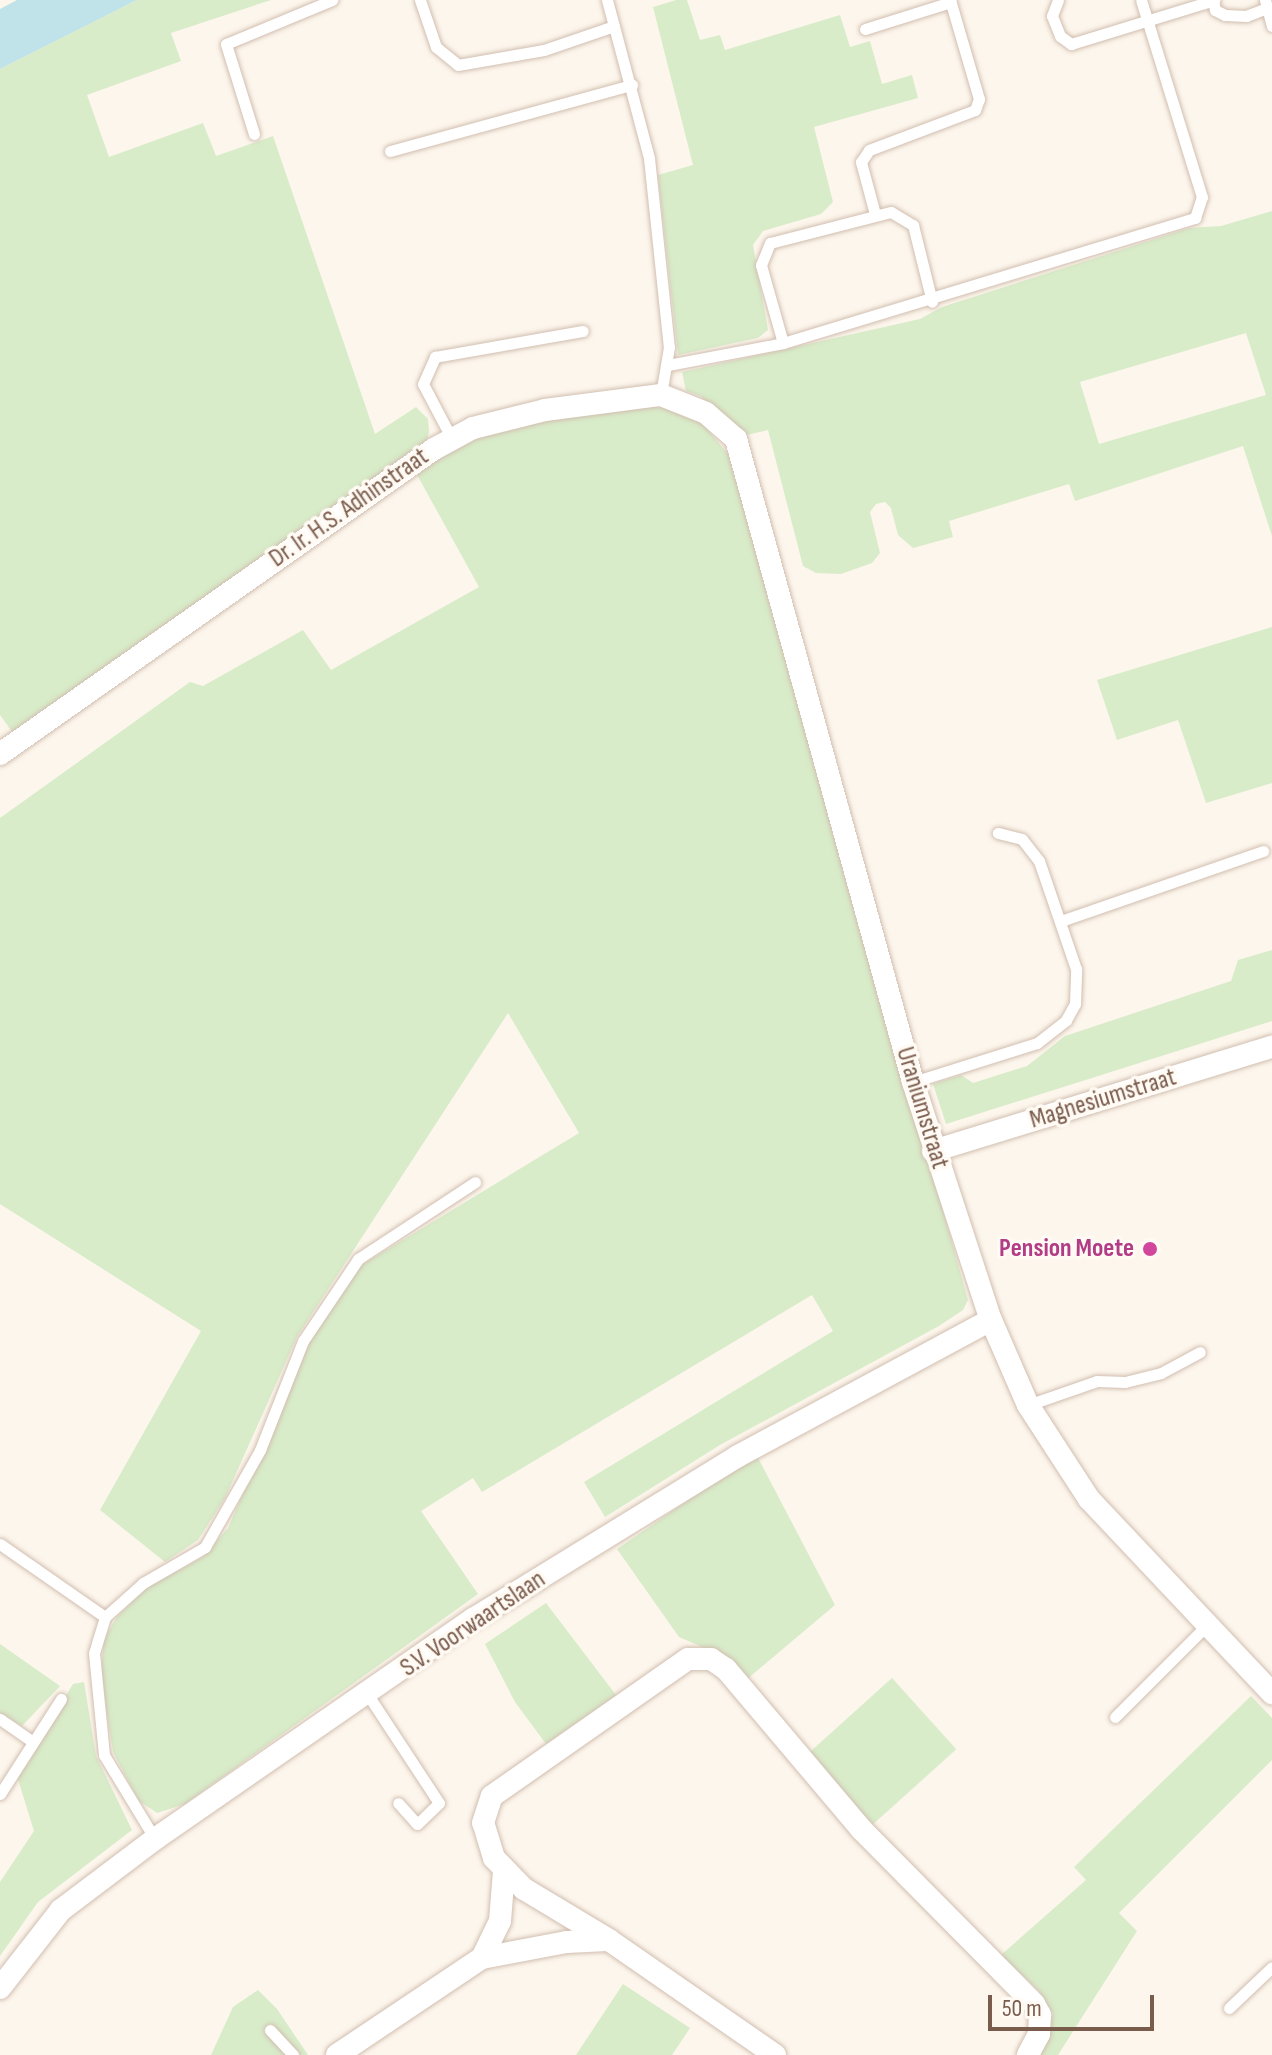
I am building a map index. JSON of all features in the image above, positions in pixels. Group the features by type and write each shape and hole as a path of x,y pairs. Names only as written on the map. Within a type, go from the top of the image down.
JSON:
{"street":[{"name":"Dr. Ir. H.S. Adhinstraat","path":"0,754 452,439 473,428 545,410 661,395 706,413 736,439"},
{"name":"Uraniumstraat","path":"736,439 913,1082 933,1151 991,1320 1028,1405 1089,1499 1272,1693"},
{"name":"Magnesiumstraat","path":"933,1151 1272,1047"},
{"name":"S.V. Voorwaartslaan","path":"0,1988 61,1910 155,1839 368,1695 473,1619 738,1456 991,1320"},
{"path":"775,2055 609,1940 524,1889 494,1858 483,1823 492,1796 657,1677 688,1659 711,1659 726,1669 861,1829 1034,2004 1040,2015 1039,2034 1028,2055"},
{"path":"482,1958 500,1921 504,1871"},
{"path":"337,2055 482,1958 567,1942 609,1940"}],"lane":[{"path":"254,134 226,44 332,0"},
{"path":"420,0 436,47 458,65 544,50 614,26"},
{"path":"607,0 649,158 668,365 661,395"},
{"path":"1058,0 1052,16 1060,36 1071,44 1149,24 1214,0 1215,10 1225,15 1246,16 1266,4 1272,26"},
{"path":"668,365 783,343 932,302 1195,218 1202,210 1202,197 1141,0"},
{"path":"865,29 950,1 979,99 975,110 869,150 861,162 875,214"},
{"path":"390,151 632,85"},
{"path":"783,343 761,265 770,243 875,214 891,212 913,225 932,302"},
{"path":"452,439 423,384 435,357 583,331"},
{"path":"913,1082 1037,1043 1066,1020 1079,984 1061,921 1031,847 1008,832 998,833"},
{"path":"1061,921 1263,851"},
{"path":"155,1839 104,1755 94,1653 105,1617 143,1583 205,1547 260,1450 303,1341 358,1259 475,1182"},
{"path":"1028,1405 1097,1381 1125,1382 1161,1373 1200,1352"},
{"path":"0,1544 105,1617"},
{"path":"1115,1717 1206,1626"},
{"path":"368,1695 439,1803 417,1824 398,1803"},
{"path":"0,1794 61,1699"},
{"path":"0,1719 32,1741"},
{"path":"1229,2008 1272,1967"},
{"path":"270,2030 293,2055"}],"green space":[{"path":"137,0 271,0 171,33 181,61 87,95 109,157 203,123 216,156 273,136 375,434 416,407 428,419 429,432 426,444 13,733 0,715 0,69"},
{"path":"687,0 700,40 720,35 725,50 840,15 850,47 870,41 882,84 912,75 918,98 814,127 833,202 821,214 763,231 753,245 768,330 758,338 678,355 658,175 693,165 653,7"},
{"path":"1272,211 1272,536 1243,446 1075,501 1069,484 949,521 953,537 913,548 898,535 891,508 885,502 876,504 870,512 880,553 872,563 841,574 816,573 803,566 768,430 742,436 700,396 686,391 682,372 920,319 942,307 1189,228 1221,226","holes":["1246,333 1266,395 1099,444 1080,382"]},
{"path":"629,405 666,408 701,422 735,462 968,1300 963,1310 939,1326 720,1445 605,1517 584,1482 833,1331 812,1295 482,1492 473,1478 421,1511 478,1594 185,1804 157,1813 139,1801 113,1752 101,1674 104,1639 117,1617 146,1588 203,1557 228,1528 307,1346 360,1266 579,1133 508,1013 297,1337 225,1498 198,1540 165,1562 100,1510 201,1331 0,1204 0,818 190,682 203,686 303,630 331,670 479,587 416,473 462,445 513,424"},
{"path":"1272,627 1272,783 1206,803 1178,720 1117,740 1097,680"},
{"path":"1272,950 1272,1021 946,1124 933,1084 961,1075 973,1083 1027,1066 1065,1036 1231,981 1238,960"},
{"path":"756,1454 835,1605 746,1680 716,1653 679,1637 617,1549"},
{"path":"546,1603 616,1695 546,1744 515,1702 485,1644"},
{"path":"0,1644 60,1686 22,1726 0,1713"},
{"path":"892,1678 956,1749 873,1824 809,1753"},
{"path":"84,1682 96,1756 132,1830 38,1902 0,1956 0,1882 34,1831 17,1776 73,1684"},
{"path":"1251,1696 1272,1718 1272,1760 1119,1913 1137,1931 1058,2055 1038,2055 1053,2014 1038,1990 1001,1955 1086,1880 1074,1867"},
{"path":"623,1984 690,2028 672,2055 576,2055"},
{"path":"258,1990 277,2009 308,2055 211,2055 233,2007"}],"water":[{"path":"17,0 137,0 0,69 0,9"}],"place":[{"name":"Pension Moete","path":"1150,1249"}]}
